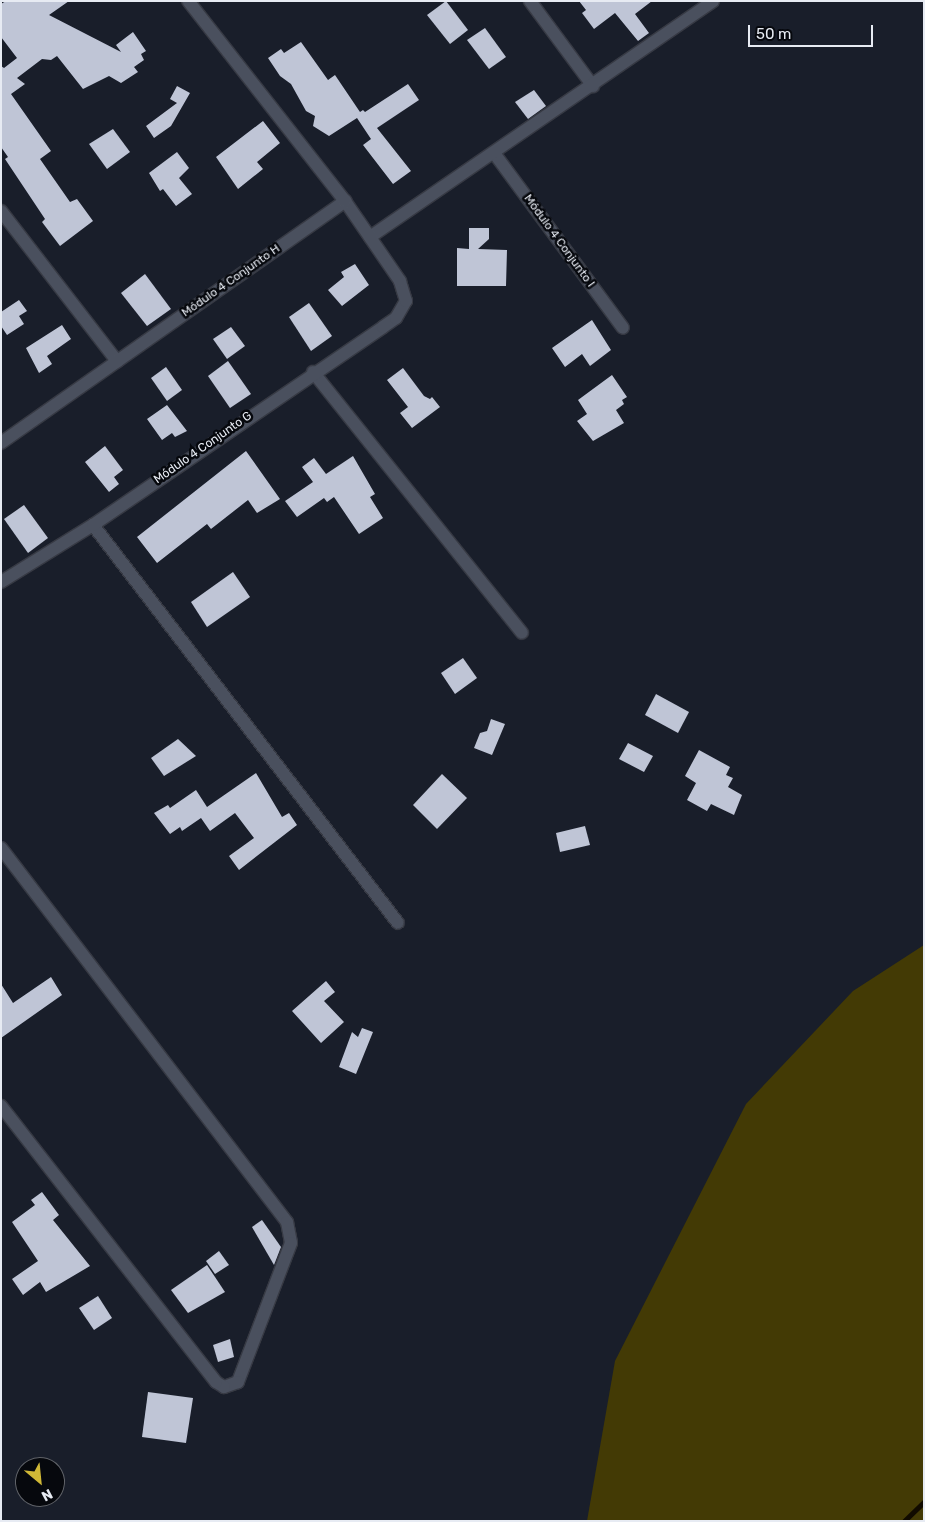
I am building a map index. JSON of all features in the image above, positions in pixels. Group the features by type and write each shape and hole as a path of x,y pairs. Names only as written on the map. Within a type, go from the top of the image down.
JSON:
{"street":[{"path":"188,1 345,201 400,282 406,301 396,318 313,372 522,634"},
{"path":"530,1 593,86"},
{"path":"370,237 593,86 713,1"},
{"name":"Módulo 4 Conjunto I","path":"494,153 624,328"},
{"name":"Módulo 4 Conjunto H","path":"1,443 345,201"},
{"path":"1,211 117,361"},
{"name":"Módulo 4 Conjunto G","path":"1,582 93,525 313,372"},
{"path":"93,525 398,924"},
{"path":"1,848 287,1222 291,1243 238,1382 228,1387 216,1382 1,1106"}],"shaded area":[{"path":"924,945 924,1521 587,1521 615,1361 746,1104 853,991"}],"building":[{"path":"6,1 69,1 49,15 121,52 116,45 133,32 146,51 141,54 144,60 134,67 138,72 121,83 109,76 83,89 57,56 51,60 42,59 17,78 25,84 11,94 51,151 40,159 70,202 77,199 93,221 60,246 42,222 45,219 5,159 8,157 1,147 1,66 4,68 17,58 1,37 1,4"},
{"path":"446,1 468,30 450,44 427,15"},
{"path":"579,1 652,1 635,14 649,33 638,41 615,13 594,29 582,13 586,10"},
{"path":"485,28 506,57 489,69 467,40"},
{"path":"301,42 328,80 335,75 360,112 363,110 365,112 408,84 419,100 377,128 411,171 393,184 363,145 371,139 357,118 329,136 313,126 315,116 306,111 291,84 280,76 268,58 281,49 284,53"},
{"path":"177,86 190,93 171,126 154,138 146,126 177,103 170,99"},
{"path":"534,90 546,106 528,119 515,102"},
{"path":"263,121 280,143 257,162 263,169 238,189 216,157"},
{"path":"113,129 130,152 107,169 89,144"},
{"path":"177,152 189,168 179,178 192,194 176,206 163,189 160,191 149,173"},
{"path":"469,228 489,228 489,239 478,249 507,250 506,286 457,286 457,248 469,249"},
{"path":"355,264 369,285 342,306 328,290 344,277 341,272"},
{"path":"145,274 171,309 147,326 121,293"},
{"path":"19,300 27,311 19,316 24,324 7,335 1,326 1,312"},
{"path":"309,303 332,336 311,351 289,317"},
{"path":"592,320 611,350 590,366 582,354 565,367 552,348"},
{"path":"62,325 71,339 47,356 52,364 39,373 26,348"},
{"path":"231,327 245,346 227,359 213,339"},
{"path":"228,361 251,394 230,408 208,376"},
{"path":"166,367 182,390 167,401 151,378"},
{"path":"403,368 424,396 430,399 432,397 440,407 412,428 400,413 408,407 387,380"},
{"path":"612,375 627,397 622,400 624,404 616,410 624,423 593,441 577,421 587,414 578,400"},
{"path":"167,405 187,431 175,437 172,433 162,440 147,419"},
{"path":"105,446 123,470 114,477 119,484 109,492 85,462"},
{"path":"246,451 280,499 257,513 248,500 211,529 207,524 157,563 137,537"},
{"path":"353,456 375,494 370,497 383,518 359,534 334,497 327,502 324,498 297,517 285,501 313,482 302,467 314,458 326,474"},
{"path":"24,505 48,538 28,553 4,519"},
{"path":"233,572 250,597 207,627 191,602"},
{"path":"463,658 477,678 455,694 441,673"},
{"path":"656,694 689,712 678,733 645,715"},
{"path":"491,719 505,724 492,755 474,748 480,733 487,731"},
{"path":"178,739 196,756 164,776 151,758"},
{"path":"628,743 653,756 644,772 619,759"},
{"path":"699,750 730,767 726,775 733,778 728,787 742,795 734,815 711,804 707,811 687,800 696,783 685,776"},
{"path":"256,773 282,817 289,813 297,825 239,870 229,856 254,838 235,813 210,831 201,818 182,831 180,827 170,834 154,813 168,805 170,808 196,790 207,807"},
{"path":"442,774 467,798 437,829 413,805"},
{"path":"585,826 590,845 560,852 556,833"},
{"path":"51,977 62,995 1,1038 1,984 13,1003"},
{"path":"326,981 335,992 324,1001 344,1022 321,1043 292,1011"},
{"path":"362,1028 373,1032 356,1074 339,1067 352,1032 358,1037"},
{"path":"42,1192 59,1215 53,1220 90,1266 46,1292 40,1282 23,1295 12,1279 38,1261 12,1222 35,1205 31,1200"},
{"path":"262,1220 281,1247 274,1265 252,1227"},
{"path":"219,1251 229,1265 215,1274 206,1261"},
{"path":"207,1265 225,1292 188,1313 171,1290"},
{"path":"98,1296 112,1318 94,1330 79,1308"},
{"path":"230,1339 234,1357 218,1362 213,1345"},
{"path":"148,1392 193,1398 186,1443 142,1437"}],"waterway":[{"path":"904,1521 924,1502"}]}
